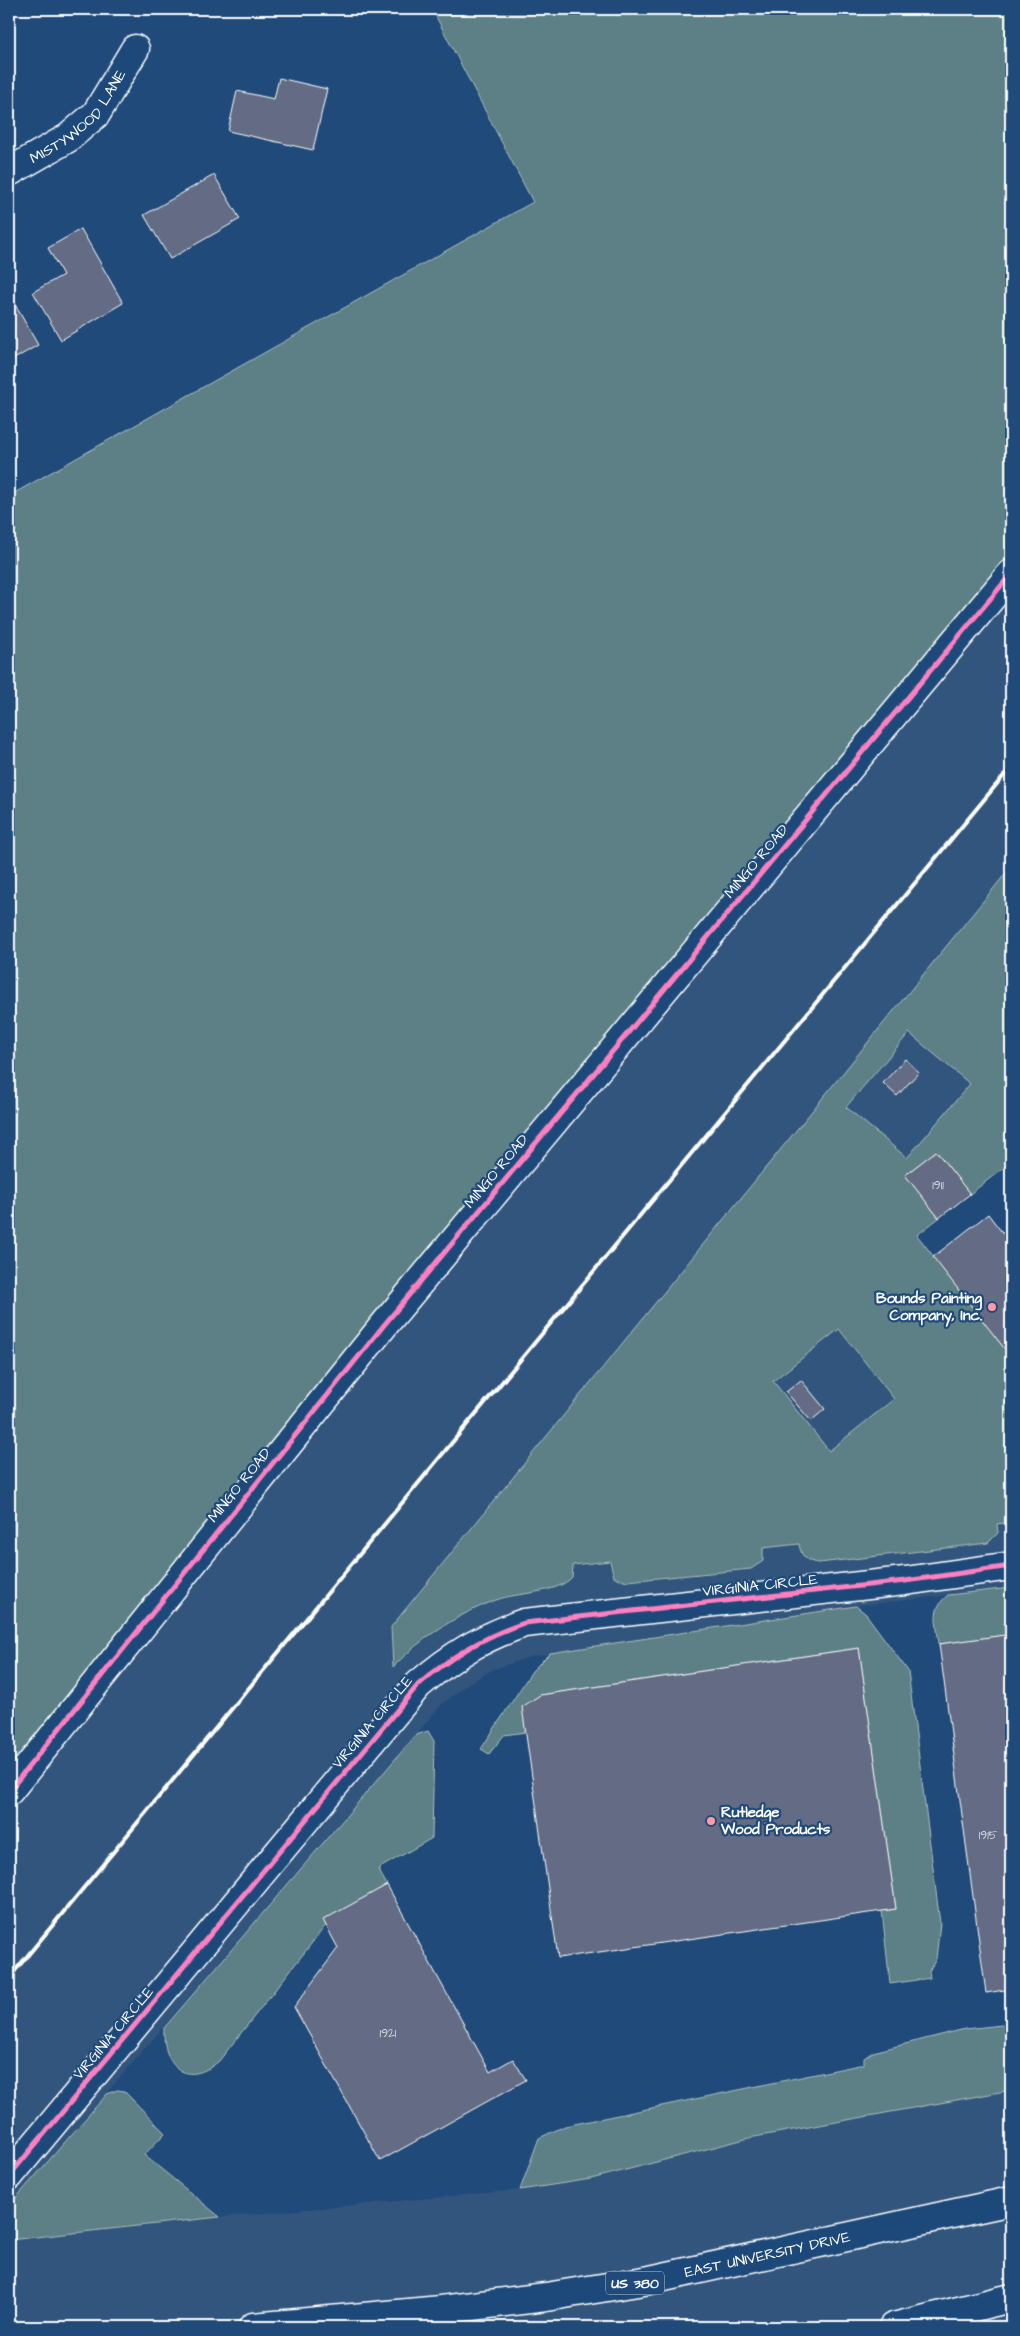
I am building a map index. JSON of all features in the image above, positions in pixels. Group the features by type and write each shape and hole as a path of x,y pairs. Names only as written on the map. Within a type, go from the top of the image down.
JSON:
{"street":[{"name":"MISTYWOOD LANE","path":"9,172 68,138 96,114 134,49"},
{"name":"MINGO ROAD","path":"9,1791 384,1325 1011,574"},
{"name":"VIRGINIA CIRCLE","path":"9,2176 418,1685 454,1656 500,1632 524,1623 905,1581 1011,1566"},
{"name":"EAST UNIVERSITY DRIVE","path":"253,2327 450,2309 650,2280 1011,2201"},
{"path":"893,2327 1011,2298"}],"shaded area":[{"path":"1011,574 1011,867 391,1627 393,1666 429,1635 463,1614 497,1599 565,1584 572,1577 573,1565 610,1561 614,1577 627,1581 751,1569 763,1558 762,1548 799,1544 801,1553 815,1563 819,1563 988,1543 998,1531 997,1524 1011,1522 1011,1588 856,1606 530,1657 492,1670 468,1684 442,1704 9,2206 9,1791"},
{"path":"909,1033 970,1084 907,1158 846,1107"},
{"path":"839,1329 895,1399 829,1451 773,1381"},
{"path":"1011,2090 1011,2327 9,2327 9,2240 220,2217 520,2190 591,2179 749,2138"}],"green space":[{"path":"432,9 1011,9 1011,574 9,1791 9,496 533,202"},
{"path":"1011,867 1011,1162 970,1194 936,1151 905,1175 939,1218 917,1235 1011,1357 1011,1522 997,1524 998,1533 988,1543 819,1563 805,1558 799,1544 763,1548 763,1561 751,1569 627,1581 614,1577 610,1561 573,1565 572,1577 566,1583 547,1590 505,1597 481,1606 440,1628 393,1667 391,1627","holes":["909,1033 970,1084 907,1158 846,1107","839,1329 894,1399 829,1451 773,1381"]},
{"path":"1011,1588 1011,1625 1004,1626 1005,1635 939,1644 936,1623 937,1611 942,1600 948,1595"},
{"path":"856,1606 866,1614 908,1671 940,1923 936,1959 929,1971 930,1978 890,1984 882,1911 896,1909 859,1648 540,1695 523,1707 526,1732 504,1735 489,1754 481,1749 532,1671 550,1653"},
{"path":"428,1731 434,1741 432,1838 378,1869 387,1885 324,1920 326,1925 219,2061 207,2069 196,2073 187,2073 178,2069 172,2063 167,2053 164,2041 164,2028 416,1735"},
{"path":"1011,2024 1011,2090 749,2138 591,2179 520,2190 539,2138 565,2126 864,2064 864,2058 873,2052 965,2029"},
{"path":"117,2090 124,2091 165,2133 144,2155 220,2217 9,2240 9,2206 107,2094"}],"building":[{"path":"279,78 327,89 313,150 228,131 237,91 274,99"},
{"path":"214,175 240,219 170,259 144,215"},
{"path":"81,229 123,303 61,340 33,292 63,275 48,248"},
{"path":"9,294 38,345 9,362"},
{"path":"905,1059 919,1072 897,1096 883,1083"},
{"path":"936,1151 970,1194 939,1218 905,1175"},
{"name":"Bounds Painting Company, Inc.","path":"988,1214 1011,1244 1011,1357 933,1257"},
{"path":"801,1380 825,1409 811,1421 786,1392"},
{"path":"1005,1635 1011,1680 1011,1989 986,1993 939,1644"},
{"name":"Rutledge Wood Products","path":"859,1648 896,1909 558,1958 522,1707 540,1695"},
{"path":"387,1885 490,2072 513,2059 526,2080 380,2161 294,2007 338,1948 323,1920"}],"railway":[{"path":"9,1978 1011,767"}],"cycle path":[{"path":"9,1791 384,1325 1011,574"},
{"path":"9,2176 418,1685 468,1648 524,1623 905,1581 1011,1566"}],"place":[{"name":"Bounds Painting Company, Inc.","path":"992,1307"},
{"name":"Rutledge Wood Products","path":"711,1821"}]}
